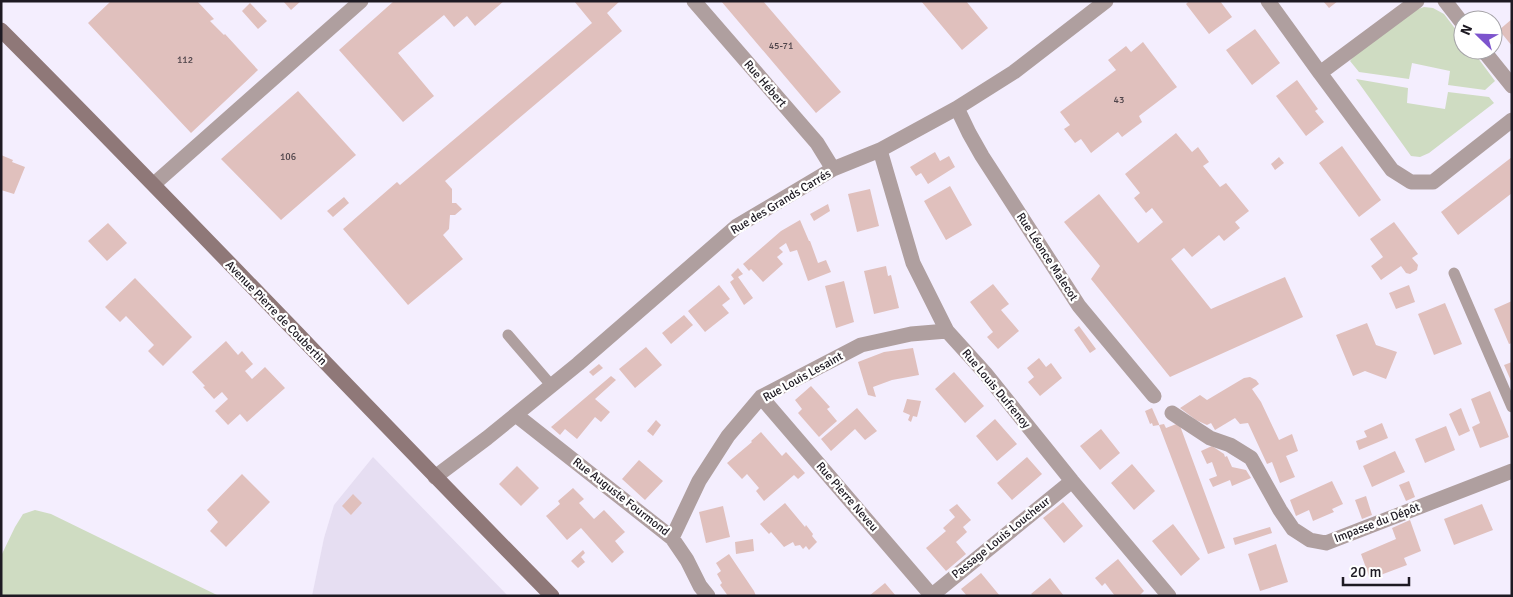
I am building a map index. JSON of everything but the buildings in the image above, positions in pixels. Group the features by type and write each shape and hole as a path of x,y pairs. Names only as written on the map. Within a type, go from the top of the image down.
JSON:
{"street":[{"path":"154,184 361,1"},
{"name":"Rue Hébert","path":"694,1 816,143 833,170"},
{"name":"Rue des Grands Carrés","path":"435,477 551,386 737,226 833,170 880,150 957,108 1014,72 1106,1"},
{"path":"1268,1 1392,170 1411,182 1433,182 1512,120"},
{"path":"1320,73 1417,1"},
{"path":"1445,1 1453,11"},
{"name":"Avenue Pierre de Coubertin","path":"1,30 154,184 229,264 552,596"},
{"path":"1491,60 1512,86"},
{"name":"Rue Léonce Malecot","path":"957,108 982,156 1079,306 1154,396"},
{"name":"Rue Louis Dufrenoy","path":"880,150 913,263 946,332 984,373 1169,596"},
{"name":"Rue Louis Lesaint","path":"672,538 699,480 728,436 761,397 861,345 910,334 946,332"},
{"name":"Rue Pierre Neveu","path":"761,397 931,596"},
{"name":"Impasse du Dépôt","path":"1172,413 1210,438 1230,446 1251,458 1280,510 1293,529 1310,540 1326,543 1512,471"},
{"name":"Rue Auguste Fourmond","path":"516,415 672,538 687,560 700,586 708,596"},
{"name":"Passage Louis Loucheur","path":"931,596 1072,481"}],"lane":[{"path":"1454,273 1512,407"},
{"path":"508,335 551,386"}],"shaded area":[{"path":"373,457 508,596 312,596 324,538 334,505"}],"green space":[{"path":"1424,7 1433,8 1444,14 1453,26 1453,60 1479,60 1495,81 1485,90 1448,85 1450,71 1412,63 1409,79 1359,72 1350,61 1354,56 1415,10"},
{"path":"1356,79 1408,88 1407,103 1445,109 1448,92 1489,97 1494,103 1429,153 1420,157 1411,156"},
{"path":"35,510 51,514 219,596 1,596 1,556 23,514"}]}
